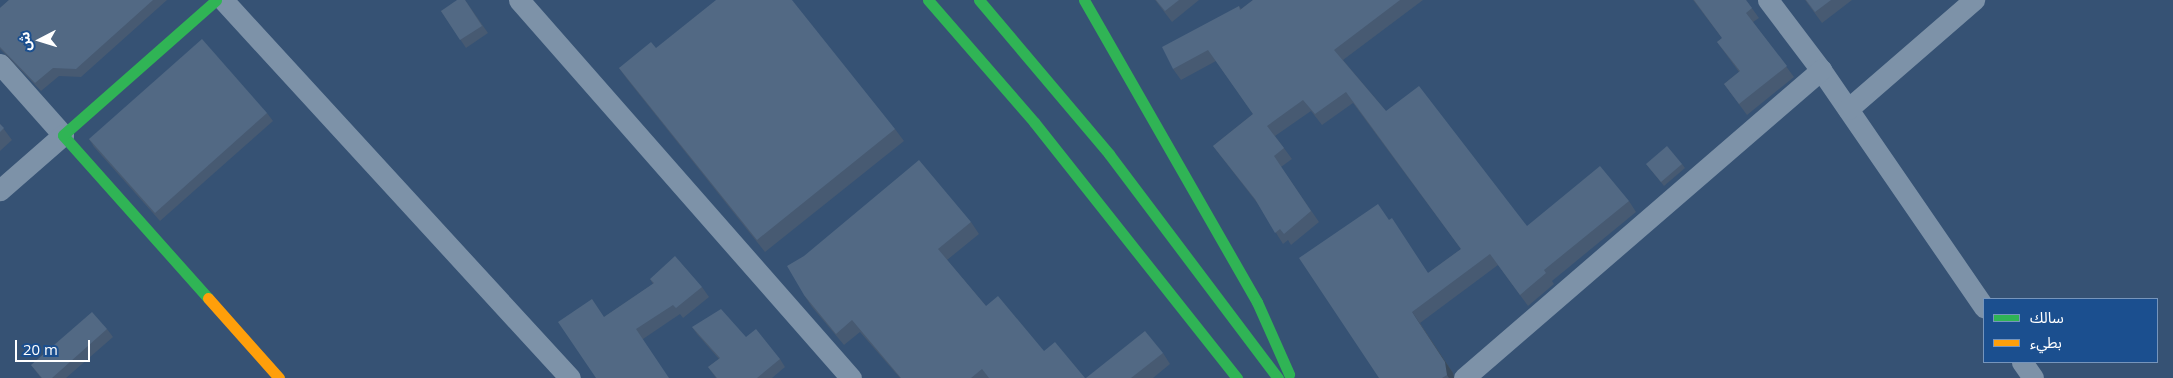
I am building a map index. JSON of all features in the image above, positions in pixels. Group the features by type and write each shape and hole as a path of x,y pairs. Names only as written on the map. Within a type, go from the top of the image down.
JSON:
{"main road":[{"path":"216,0 63,135 279,378"},
{"path":"928,0 1034,122 1237,378"},
{"path":"979,0 1109,154 1278,378"},
{"path":"1084,0 1257,302 1290,378"}],"street":[{"path":"222,0 570,378"},
{"path":"519,0 852,378"},
{"path":"1768,0 1821,70 1983,306"},
{"path":"1848,109 1974,0"},
{"path":"0,64 63,135 0,190"},
{"path":"1464,378 1821,70"},
{"path":"2023,363 2033,378"}],"building":[{"path":"9,0 153,0 76,69 53,68 35,83 0,47 0,8"},
{"path":"457,0 465,0 482,26 460,40 441,11"},
{"path":"716,0 792,0 895,129 757,240 619,68 651,42 656,48"},
{"path":"1156,0 1179,0 1165,11"},
{"path":"1253,0 1400,0 1334,50 1386,111 1419,86 1527,226 1600,166 1629,201 1544,270 1546,273 1520,295 1490,254 1412,312 1445,362 1447,375 1442,378 1379,378 1299,258 1378,204 1389,220 1392,218 1428,273 1461,249 1346,92 1315,114 1303,100 1267,126 1284,148 1274,156 1311,211 1284,234 1280,229 1275,233 1255,199 1213,146 1253,114 1208,50 1173,69 1162,47 1239,6 1240,10"},
{"path":"1694,0 1746,0 1752,8 1746,13 1787,66 1739,104 1724,84 1740,71 1717,42 1722,38"},
{"path":"1806,0 1831,0 1815,12"},
{"path":"202,39 267,113 155,213 89,139"},
{"path":"0,124 4,128 0,132"},
{"path":"1667,146 1682,164 1661,182 1646,164"},
{"path":"919,160 971,222 938,249 986,306 998,296 1044,351 1055,342 1085,378 989,378 982,369 971,378 901,378 852,320 836,334 804,295 787,266 804,256"},
{"path":"675,256 702,287 676,308 673,305 636,329 669,378 596,378 558,322 592,299 604,317 654,283 650,279"},
{"path":"721,309 746,337 756,329 780,359 757,378 717,378 708,367 720,358 692,327"},
{"path":"92,312 107,329 52,378 42,378 31,365"},
{"path":"1145,331 1163,353 1131,378 1086,378"}],"traffic: fast":[{"path":"208,298 63,135 216,0"},
{"path":"928,0 1034,122 1237,378"},
{"path":"979,0 1109,154 1278,378"},
{"path":"1084,0 1257,302 1289,374"}],"traffic: slow":[{"path":"208,298 279,378"}]}
